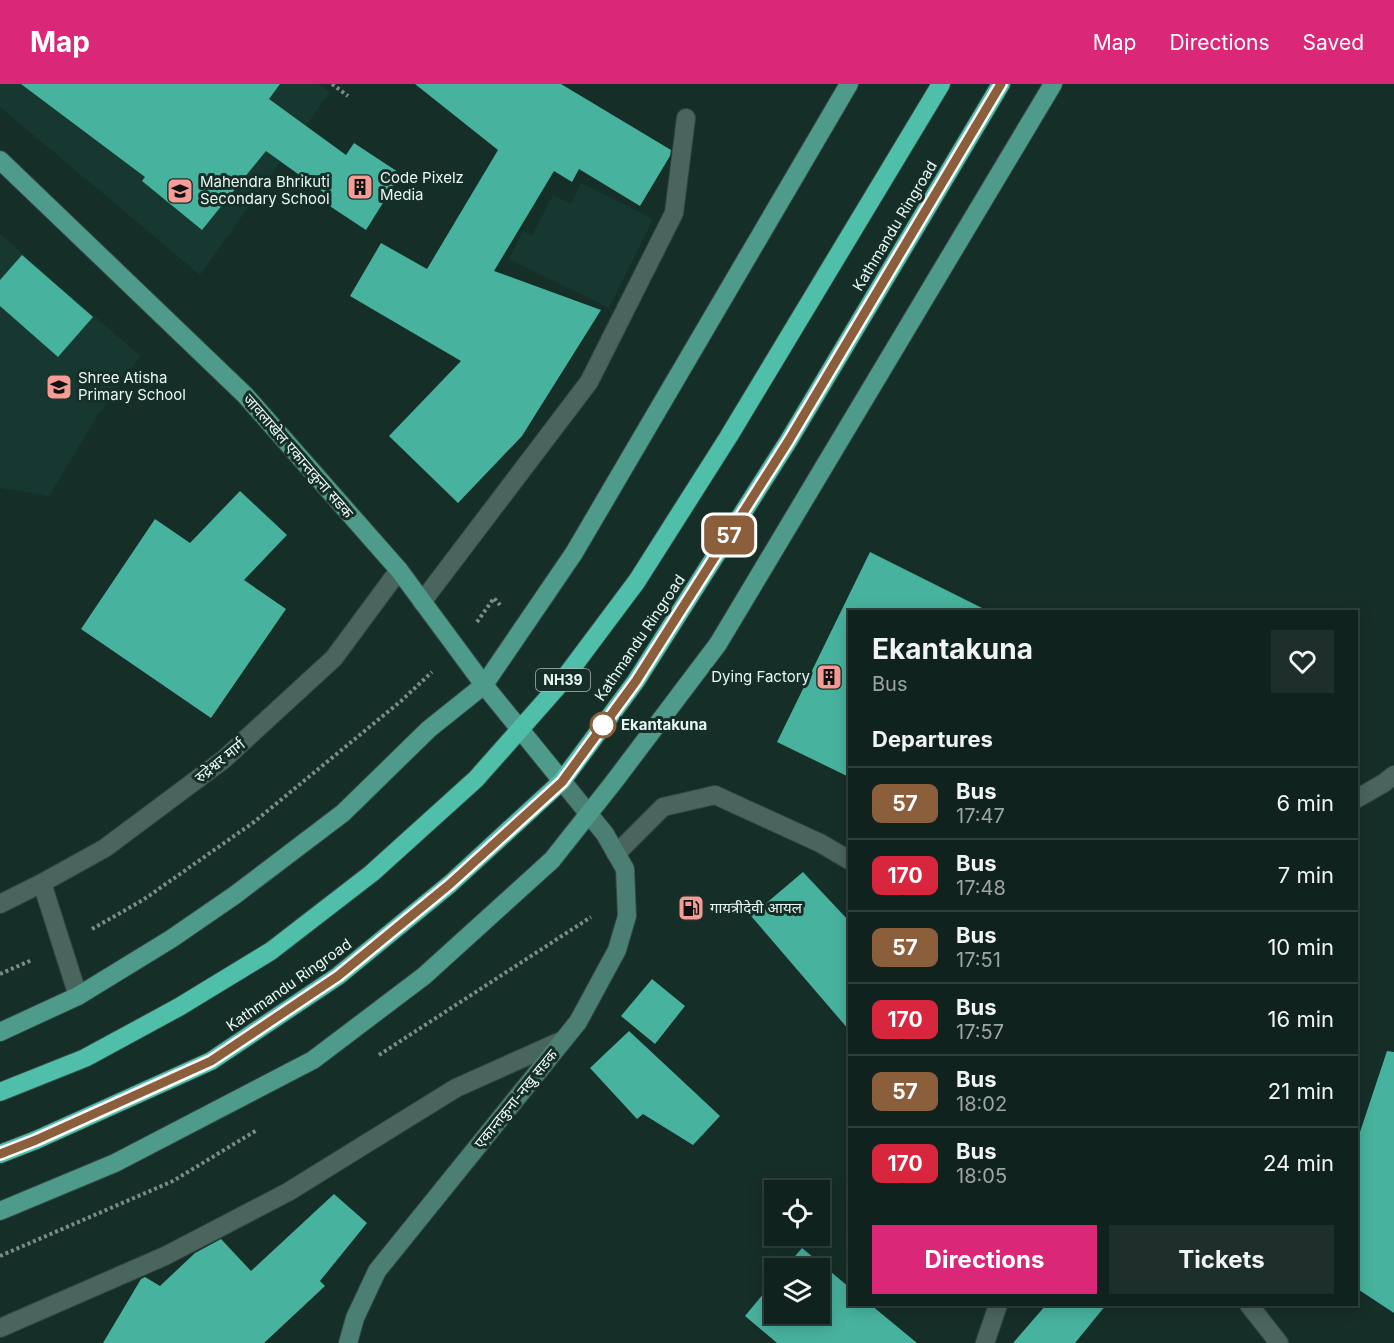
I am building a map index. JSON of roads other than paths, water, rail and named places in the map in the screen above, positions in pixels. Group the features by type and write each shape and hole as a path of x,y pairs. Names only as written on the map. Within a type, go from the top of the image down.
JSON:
{"highway":[{"name":"NH39","path":"0,1092 85,1058 179,1007 271,951 372,873 476,779 560,684 637,581 729,435 941,84"},
{"name":"Kathmandu Ringroad","path":"0,1154 201,1066 240,1041 338,976 450,884 562,782 636,681 783,450 1001,84"}],"main road":[{"path":"0,1032 78,996 171,939 235,895 343,813 429,729 484,685 574,553 849,84"},
{"path":"0,1210 115,1163 313,1060 424,976 552,860 718,644 1053,84"},
{"name":"जावलाखेल एकान्तकुना सडक","path":"0,160 246,395 399,570 484,685 562,782"},
{"name":"एकान्तकुना-नखु सडक","path":"348,1343 354,1318 377,1271 578,1022 617,951 627,916 625,869 589,813 562,782"}],"street":[{"path":"422,602 589,382 674,213 686,118"},
{"name":"रुद्रेश्वर मार्ग","path":"0,904 105,848 223,760 334,658 399,570"},
{"path":"1358,798 1394,775"},
{"path":"616,854 663,807 715,795 820,843 848,859"},
{"path":"42,883 78,996"},
{"path":"0,1328 165,1256 288,1192 456,1088 563,1040"},
{"path":"985,1343 998,1306"},
{"path":"1250,1306 1279,1343"}],"place":[{"name":"Code Pixelz Media","path":"360,187"},
{"name":"Mahendra Bhrikuti Secondary School","path":"180,191"},
{"name":"Shree Atisha Primary School","path":"59,387"},
{"name":"Dying Factory","path":"829,677"},
{"name":"Ekantakuna","path":"603,725"},
{"name":"गायत्रीदेवी आयल","path":"691,908"}]}
